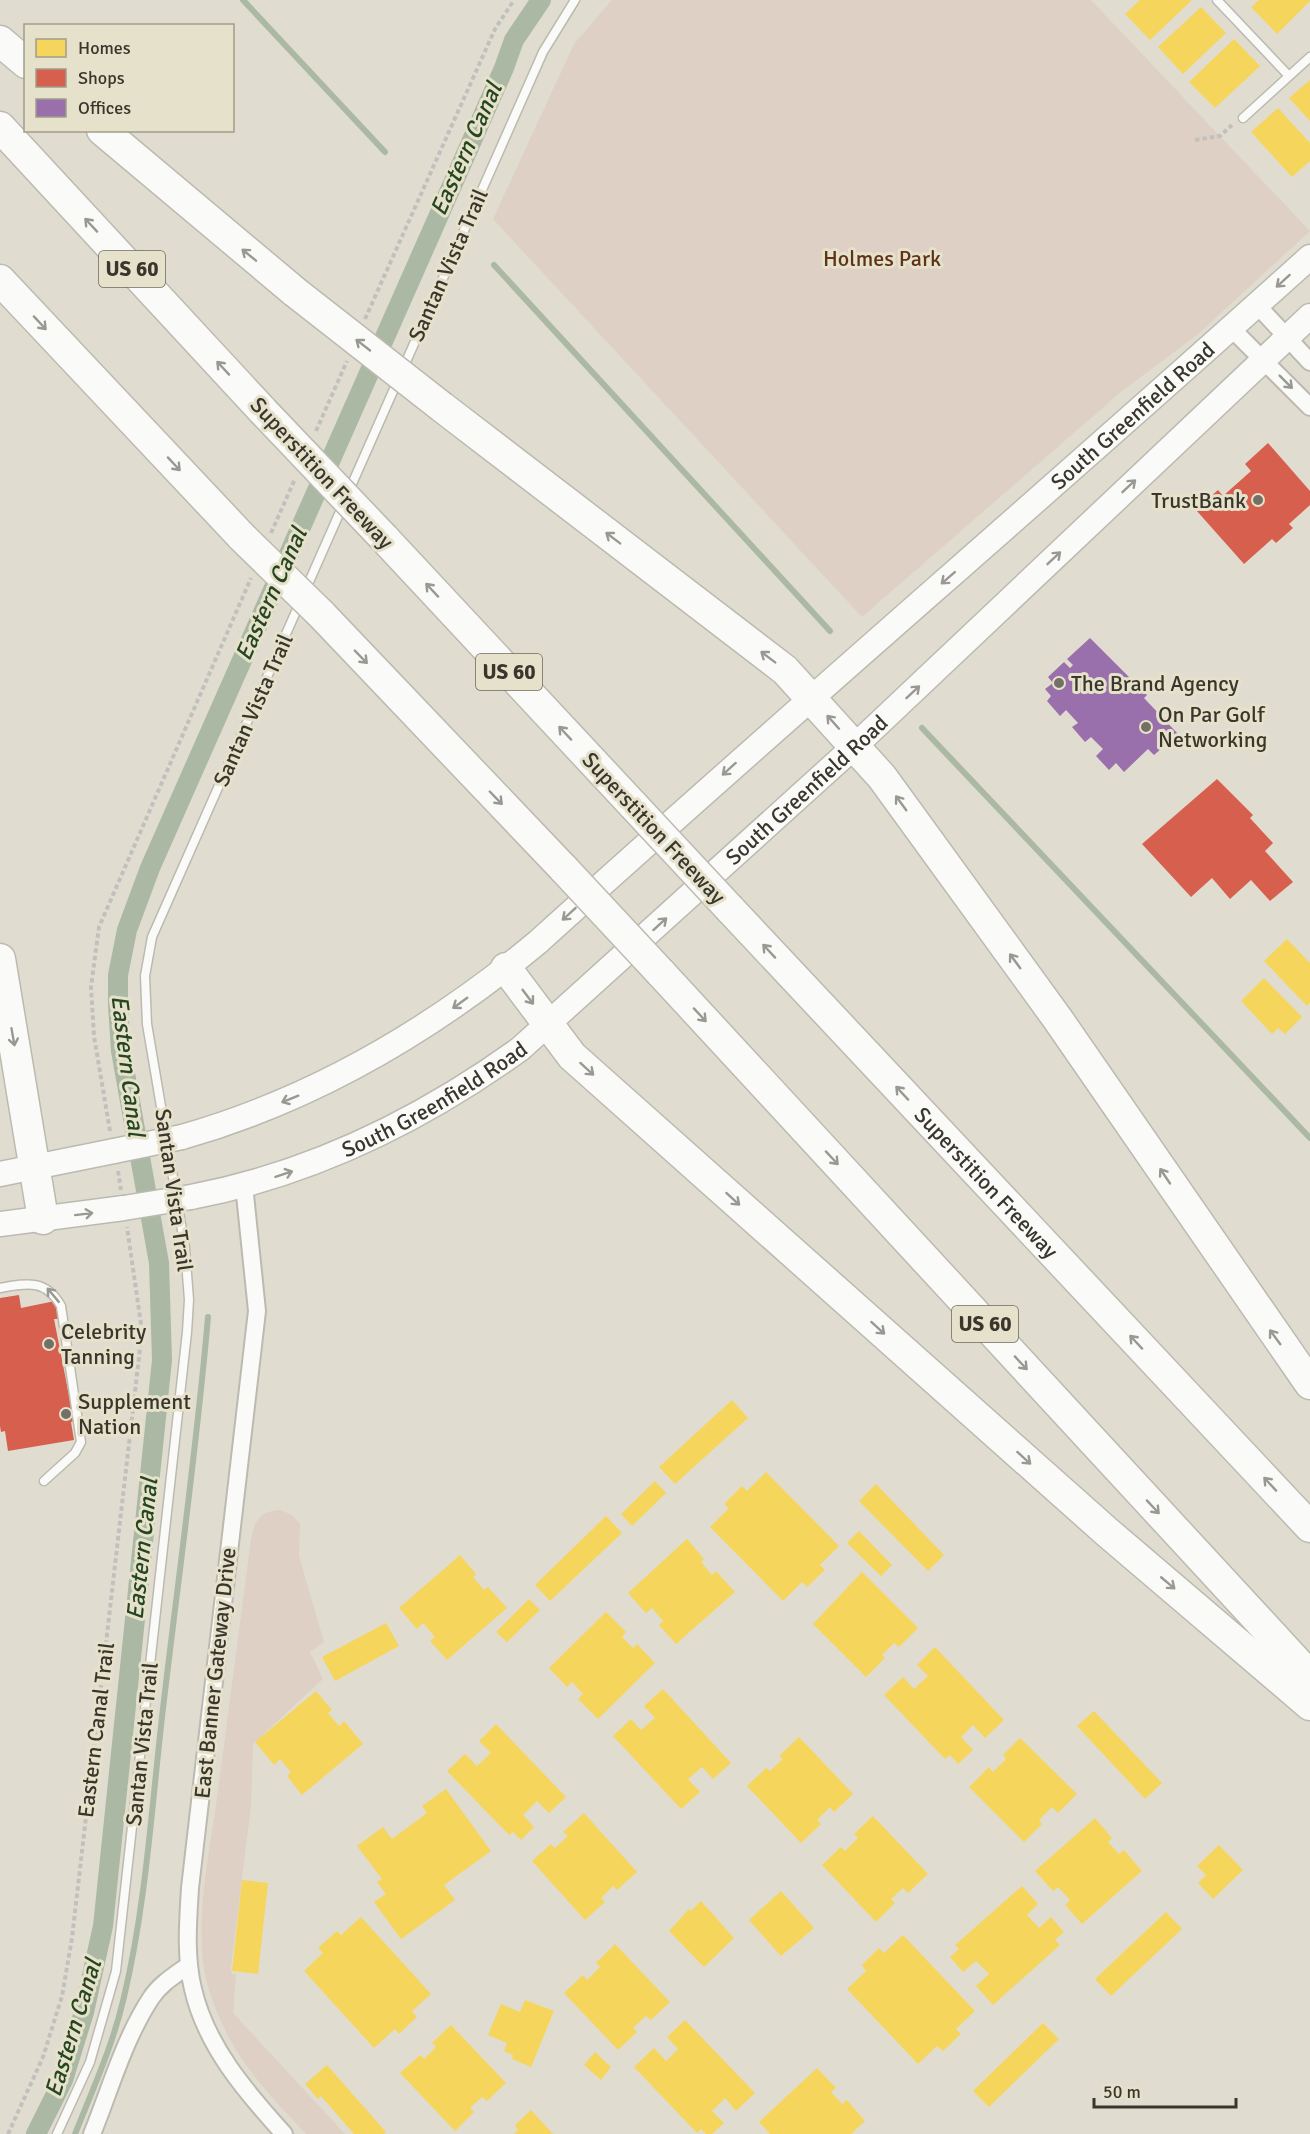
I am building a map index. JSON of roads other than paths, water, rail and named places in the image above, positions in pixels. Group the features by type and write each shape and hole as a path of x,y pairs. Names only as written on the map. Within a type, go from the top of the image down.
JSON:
{"highway":[{"path":"0,41 24,61"},
{"name":"Superstition Freeway","path":"0,127 263,411 1310,1527"},
{"path":"104,132 295,292 785,670 882,777 1057,1018 1310,1384"},
{"name":"US 60","path":"0,280 242,537 321,614 564,869 1310,1677"},
{"path":"0,959 43,1219"},
{"path":"506,968 572,1056 1107,1532 1310,1705"}],"main road":[{"name":"South Greenfield Road","path":"0,1174 182,1137 265,1109 312,1090 359,1066 442,1016 506,968 810,697 1107,440 1310,257"},
{"name":"South Greenfield Road","path":"0,1224 124,1208 191,1197 244,1185 312,1164 378,1137 472,1083 549,1025 855,747 1310,316"}],"street":[{"path":"1257,305 1310,362"},
{"path":"1231,328 1310,407"},
{"name":"East Banner Gateway Drive","path":"244,1185 257,1311 190,1888 189,1965 198,2009 210,2035 242,2085 284,2134"},
{"path":"92,2134 130,2040 151,1998 163,1984 189,1965"}],"lane":[{"name":"Santan Vista Trail","path":"57,2134 90,2062 116,1971 187,1332 189,1300 185,1248 147,1024 146,976 152,937 543,52 575,0"},
{"path":"1217,0 1289,76"},
{"path":"1243,118 1310,57"},
{"path":"0,1288 37,1283 50,1290 61,1306 81,1442 75,1453 44,1481"}],"waterway":[{"path":"243,0 385,152"},
{"name":"Eastern Canal","path":"36,2134 63,2080 84,2012 103,1926 162,1360 159,1263 121,1051 118,975 127,930 150,868 504,68 514,40 541,0"},
{"path":"494,265 830,631"},
{"path":"922,728 1310,1138"},
{"path":"75,2134 114,2032 124,1997 138,1924 208,1317"}],"place":[{"name":"TrustBank","path":"1258,500"},
{"name":"The Brand Agency","path":"1059,683"},
{"name":"On Par Golf Networking","path":"1146,727"},
{"name":"Celebrity Tanning","path":"49,1344"},
{"name":"Supplement Nation","path":"66,1414"}],"park label":[{"name":"Holmes Park","path":"882,258"}]}
